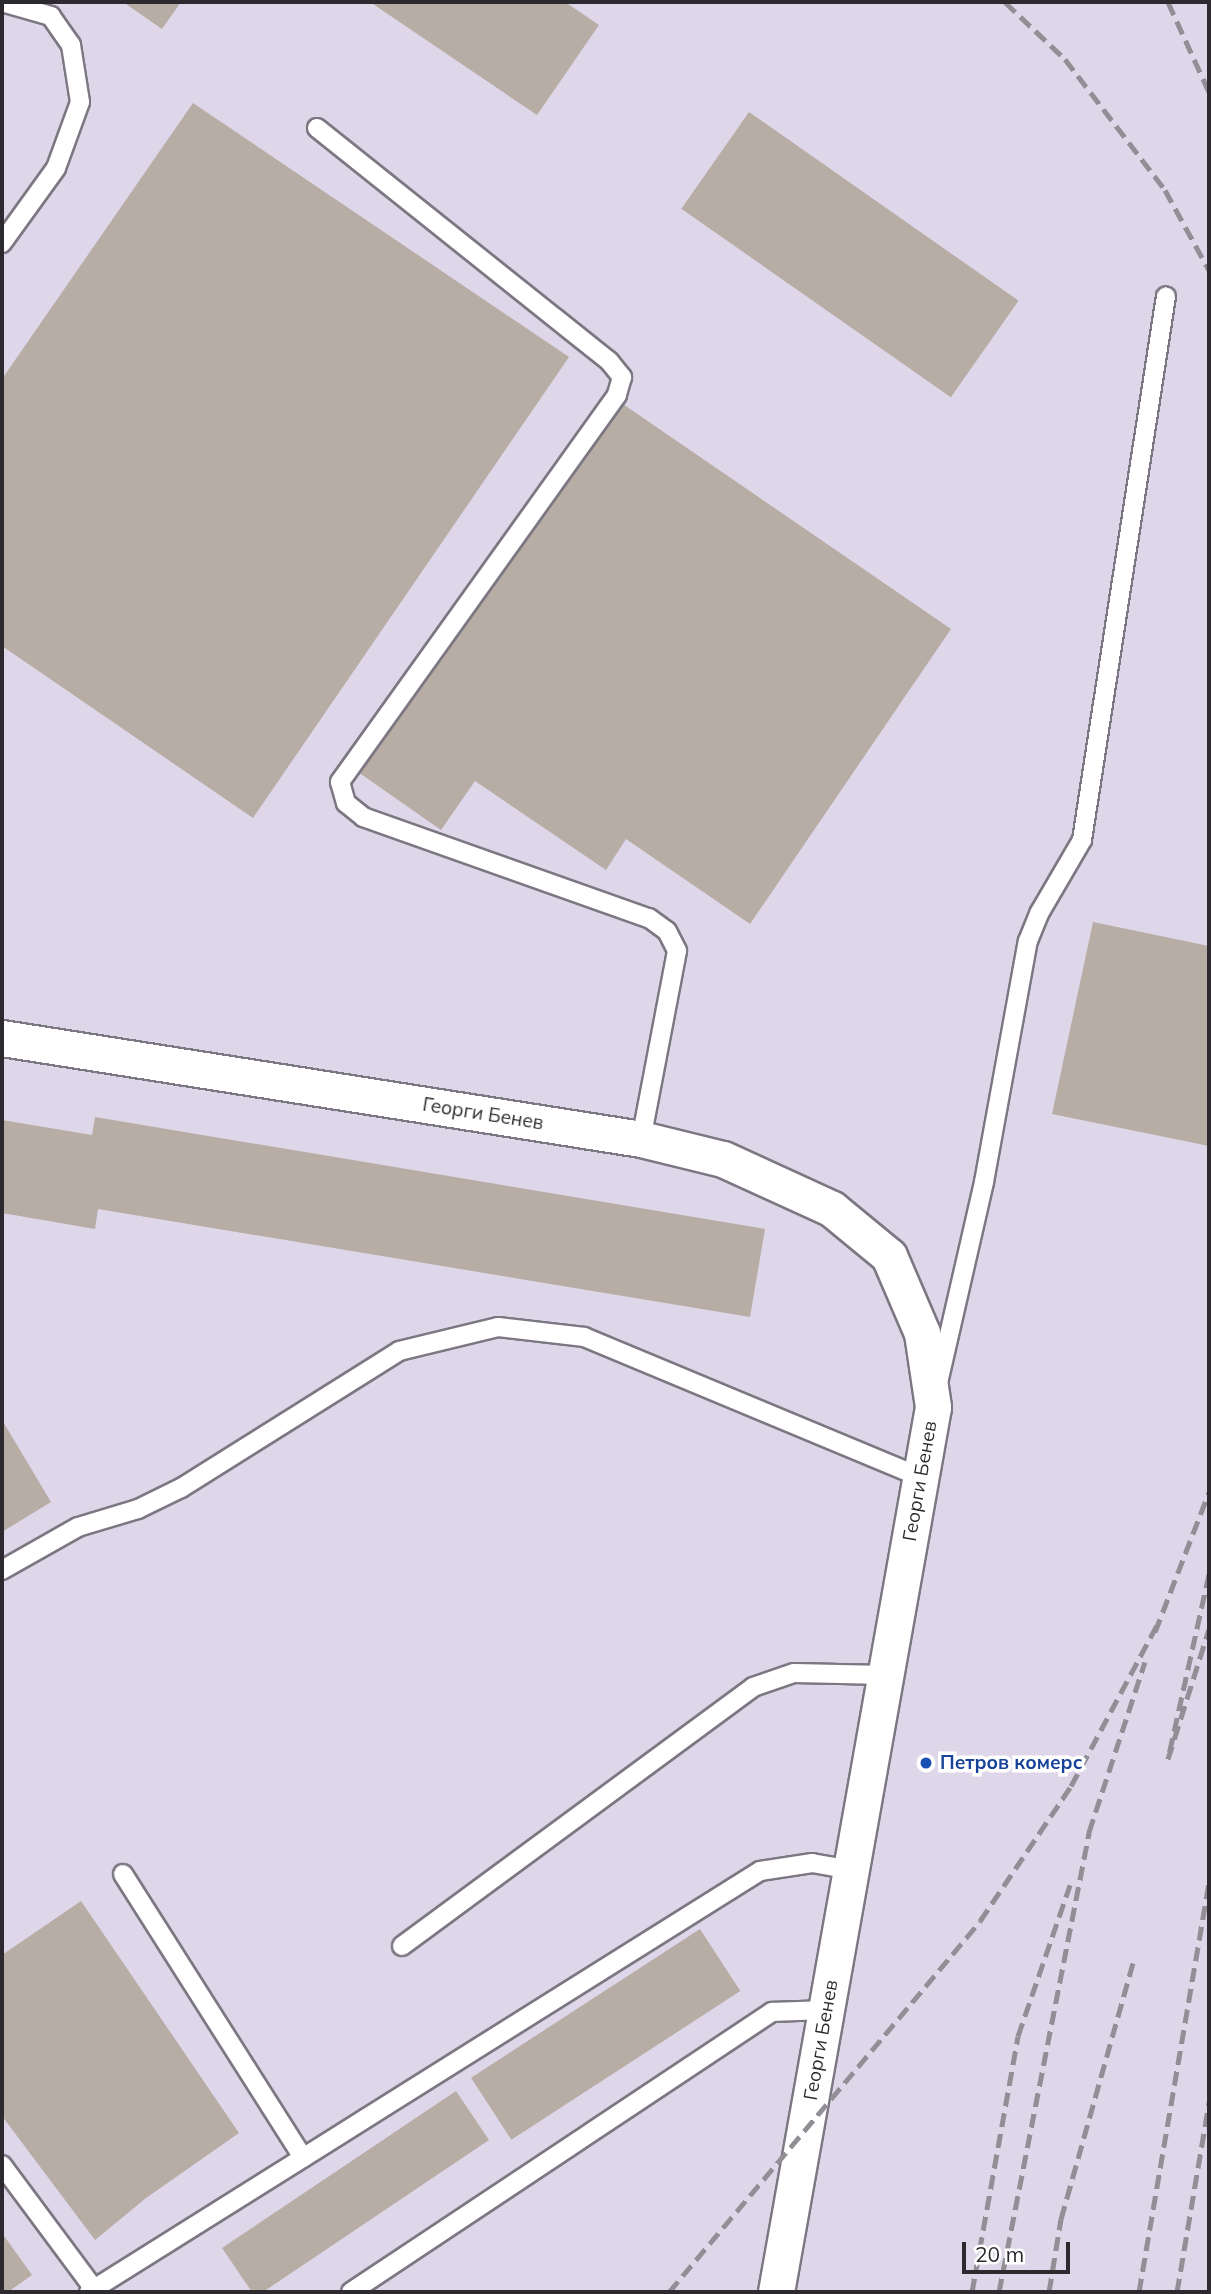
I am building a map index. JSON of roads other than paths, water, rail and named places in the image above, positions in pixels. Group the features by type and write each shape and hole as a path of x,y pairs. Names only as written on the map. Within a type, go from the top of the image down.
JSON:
{"street":[{"name":"Георги Бенев","path":"2,1038 641,1139 723,1159 832,1209 889,1256 922,1333 933,1407 776,2292"}],"lane":[{"path":"2,2 51,16 71,45 80,102 56,168 2,243"},
{"path":"317,128 609,361 622,377 617,395 340,782 346,803 363,817 649,918 667,931 677,951 641,1139"},
{"path":"933,1407 984,1182 1028,942 1040,912 1082,840 1166,296"},
{"path":"2,1570 78,1527 138,1509 181,1488 399,1351 498,1327 584,1337 921,1477"},
{"path":"402,1946 753,1687 794,1673 886,1675"},
{"path":"2,2165 92,2291 760,1871 812,1863 852,1870"},
{"path":"123,1874 303,2158"},
{"path":"351,2292 772,2012 826,2010"}],"railway":[{"path":"1005,2 1065,59 1165,190 1209,270"},
{"path":"1168,2 1209,92"},
{"path":"1155,1632 1209,1492"},
{"path":"1209,1574 1168,1759 1209,1629"},
{"path":"669,2292 980,1921 1071,1786 1158,1623"},
{"path":"999,2292 1089,1832 1145,1662"},
{"path":"1139,2292 1209,1883"},
{"path":"972,2292 1018,2036 1070,1885"},
{"path":"1049,2292 1061,2219 1134,1959"},
{"path":"1177,2292 1209,2102"}],"place":[{"name":"Петров комерс","path":"926,1763"}]}
